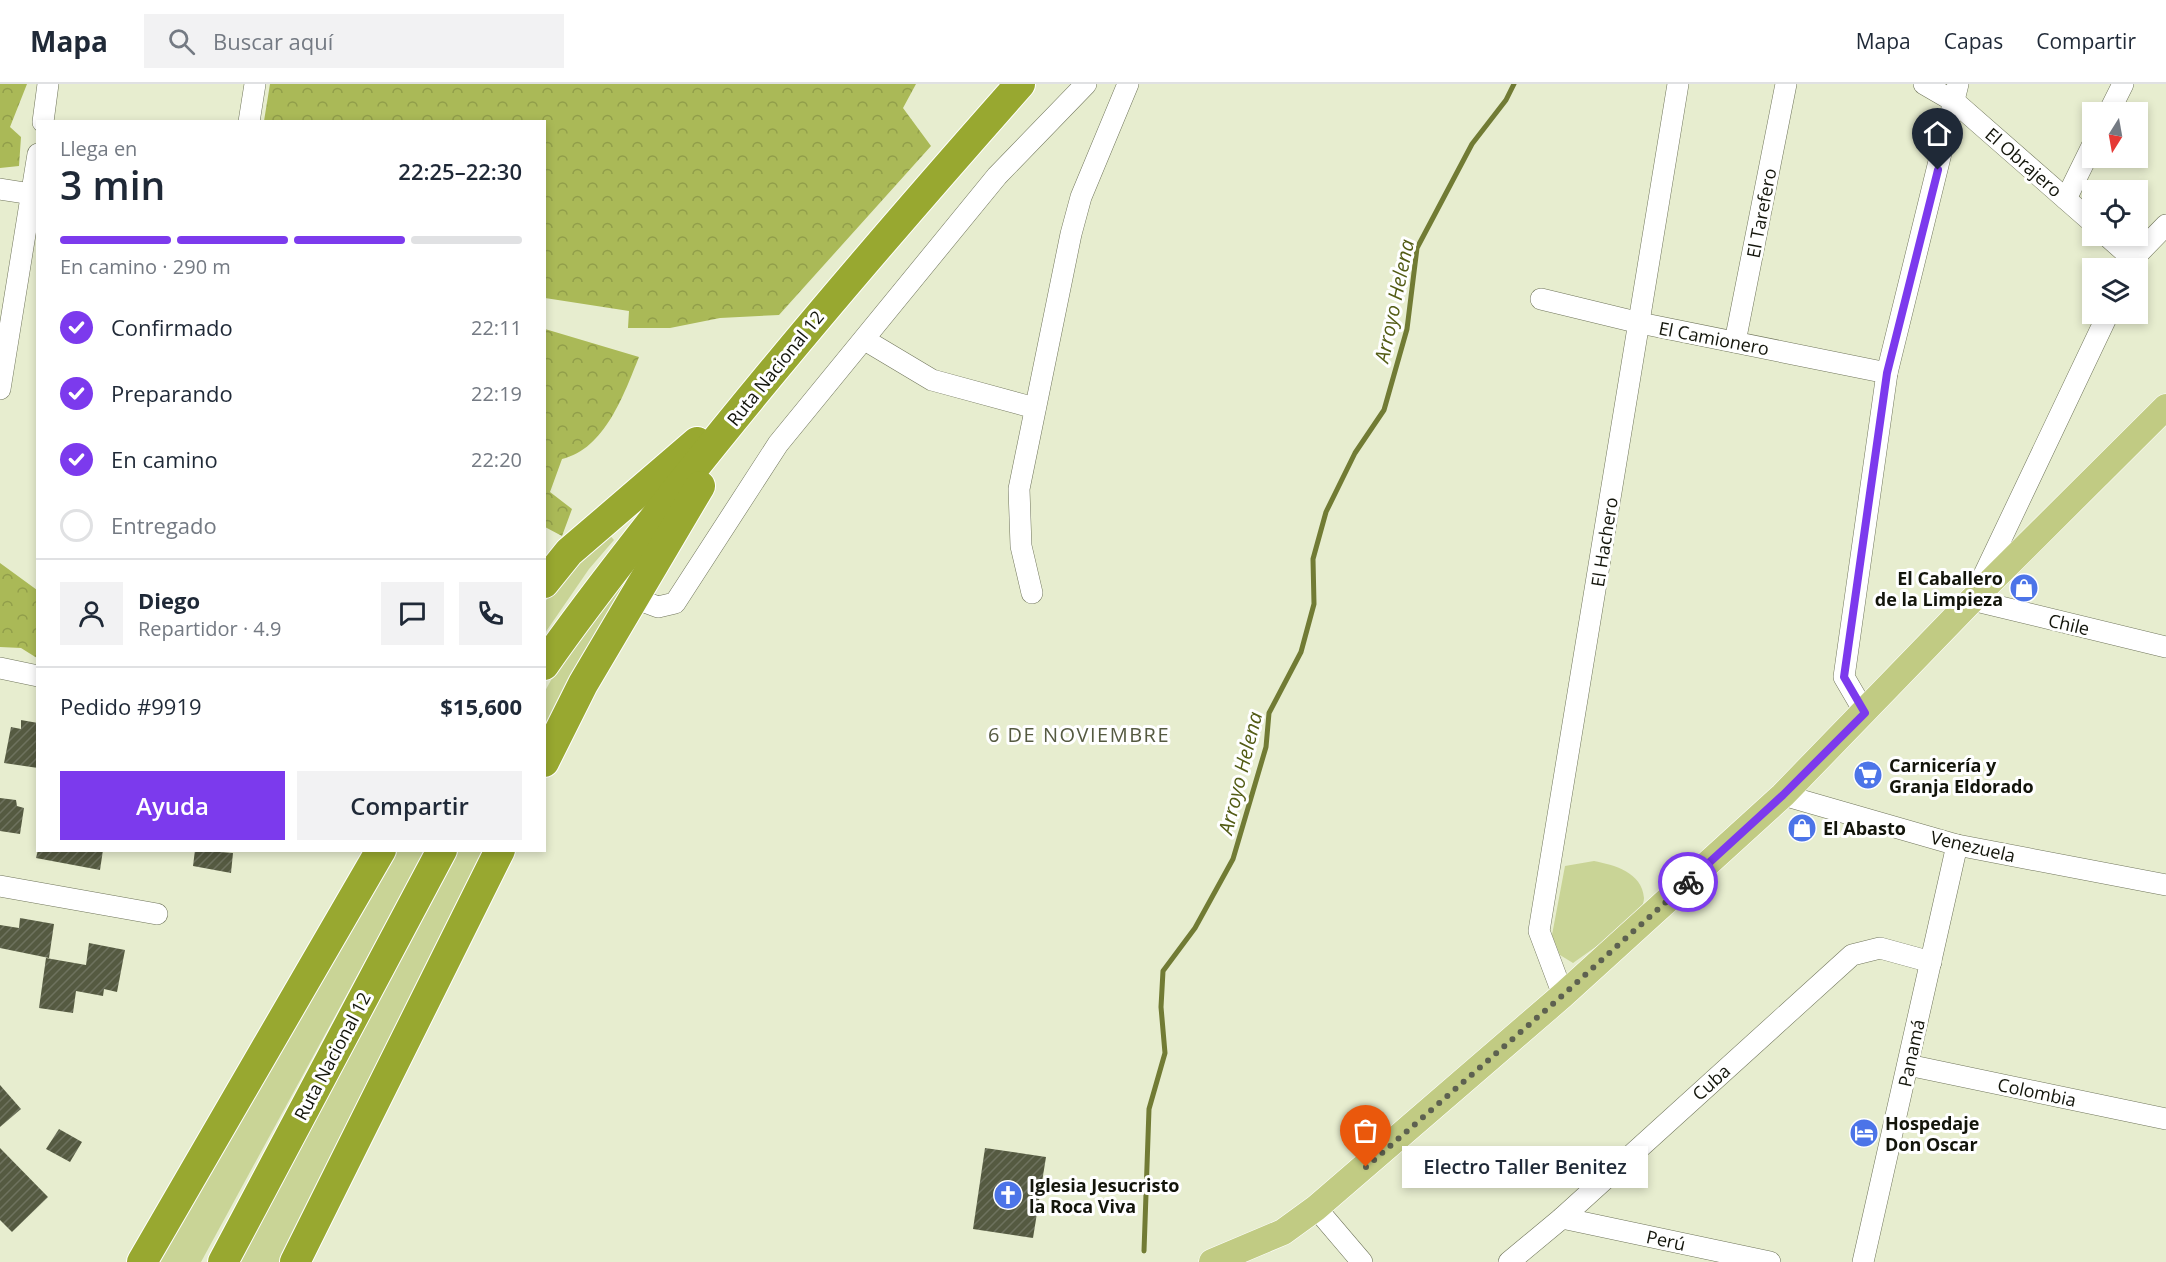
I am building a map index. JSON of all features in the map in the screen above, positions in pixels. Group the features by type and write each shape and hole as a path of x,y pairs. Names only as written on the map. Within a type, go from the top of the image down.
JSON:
{"highway":[{"name":"Ruta Nacional 12","path":"546,662 612,574 762,383 863,262 1020,84"},
{"path":"546,581 569,552 670,467 762,383"},
{"path":"546,758 583,684 762,383"},
{"path":"142,1262 380,852"},
{"name":"Ruta Nacional 12","path":"223,1262 441,852"},
{"path":"295,1262 499,852"}],"main road":[{"path":"1212,1262 1283,1232 1316,1208 1563,995 1783,795 1865,713 1972,600 2166,407"}],"street":[{"path":"42,120 48,84"},
{"path":"249,120 255,84"},
{"path":"634,598 658,607 675,603 778,444 998,176 1086,84"},
{"path":"1032,593 1021,546 1019,489 1071,234 1082,197 1128,84"},
{"name":"El Hachero","path":"1563,995 1539,931 1678,84"},
{"name":"El Tarefero","path":"1735,342 1786,84"},
{"name":"El Obrajero","path":"1924,84 1956,93 2082,213"},
{"path":"2114,102 2122,84"},
{"path":"1865,713 1844,677 1887,373 1956,93"},
{"path":"2066,199 2082,166"},
{"path":"0,389 36,174"},
{"path":"0,189 34,195"},
{"path":"2136,258 2166,225"},
{"path":"2116,246 2126,258"},
{"name":"El Camionero","path":"1541,299 1640,323 1887,373"},
{"path":"1972,600 2103,324"},
{"path":"865,340 932,380 1035,408"},
{"name":"Chile","path":"1972,600 2166,647"},
{"path":"0,668 36,676"},
{"name":"Venezuela","path":"1783,795 1958,844 2166,885"},
{"name":"Panamá","path":"1863,1262 1958,844"},
{"path":"0,886 157,914"},
{"name":"Cuba","path":"1509,1262 1562,1218 1852,955 1880,948 1930,962"},
{"name":"Colombia","path":"1908,1065 2166,1119"},
{"path":"1316,1208 1362,1262"},
{"name":"Perú","path":"1562,1218 1770,1262"}],"green space":[{"path":"0,84 27,84 10,127 21,137 19,166 0,168"},
{"path":"270,84 916,84 903,108 931,146 779,315 720,318 670,328 628,328 629,311 546,298 546,120 264,120"},
{"path":"546,329 639,357 619,403 601,432 577,453 562,459 550,492 572,509 562,536 546,528"},
{"path":"606,531 614,540 589,569 546,632 546,601 575,559"},
{"path":"0,563 36,589 36,657 21,648 0,647"},
{"path":"621,578 628,583 546,732 546,689 574,639"},
{"path":"395,852 424,852 201,1262 156,1262"},
{"path":"457,852 485,852 283,1262 240,1262"},
{"path":"1594,861 1626,871 1633,876 1642,889 1644,900 1639,916 1573,963 1560,955 1552,935 1565,866"}],"building":[{"path":"21,720 36,723 36,768 4,763 11,727 21,729"},
{"path":"0,798 16,800 17,806 24,808 20,834 0,831"},
{"path":"38,852 103,852 100,870 36,858"},
{"path":"195,852 233,853 231,873 193,866"},
{"path":"20,918 54,924 49,958 0,948 0,925 19,928"},
{"path":"89,943 125,950 117,992 104,989 103,996 76,991 73,1013 39,1008 46,958 86,965"},
{"path":"0,1085 21,1109 0,1127"},
{"path":"59,1129 82,1142 70,1162 46,1149"},
{"path":"0,1148 48,1197 12,1232 0,1220"},
{"path":"985,1148 1046,1157 1033,1238 973,1229"}],"waterway":[{"name":"Arroyo Helena","path":"1144,1251 1149,1109 1165,1053 1161,1007 1163,971 1195,928 1233,859 1266,747 1269,713 1301,652 1314,604 1313,559 1326,512 1355,453 1384,410 1407,329 1417,248 1472,144 1506,100 1514,84"}],"way so far":[{"path":"1366,1167 1688,882"}],"place":[{"name":"El Caballero de la Limpieza","path":"2024,588"},
{"name":"Carnicería y Granja Eldorado","path":"1868,775"},
{"name":"El Abasto","path":"1802,828"},
{"name":"Hospedaje Don Oscar","path":"1864,1133"},
{"name":"Electro Taller Benitez","path":"1366,1167"},
{"name":"Iglesia Jesucristo la Roca Viva","path":"1008,1195"}],"district":[{"name":"6 DE NOVIEMBRE","path":"1079,734"}],"route":[{"path":"1688,882 1783,795 1865,713 1844,677 1887,373 1938,170"}]}
